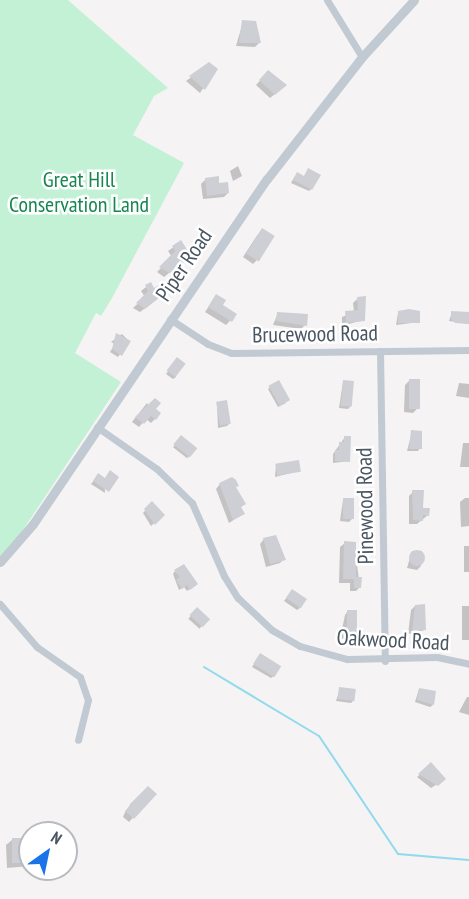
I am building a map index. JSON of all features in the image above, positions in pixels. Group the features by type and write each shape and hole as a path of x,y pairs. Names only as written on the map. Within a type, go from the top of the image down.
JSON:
{"street":[{"path":"327,0 362,57"},
{"name":"Piper Road","path":"0,562 29,531 170,319 267,179 362,57 414,0"},
{"name":"Brucewood Road","path":"170,319 208,344 231,353 469,350"},
{"name":"Pinewood Road","path":"380,351 385,661"},
{"name":"Oakwood Road","path":"97,427 164,475 192,503 224,576 238,598 272,630 322,654 385,661 437,657 469,663"},
{"path":"0,604 37,647 80,678 88,700 78,740"}],"green space":[{"name":"Great Hill Conservation Land","path":"0,0 68,0 168,88 154,96 133,135 184,163 112,298 101,316 96,313 75,353 121,382 19,536 0,557"}],"building":[{"path":"242,20 256,21 261,43 239,43"},
{"path":"209,62 218,69 205,90 189,76"},
{"path":"268,70 287,85 275,95 259,80"},
{"path":"308,168 321,175 312,190 293,180 297,172 304,176"},
{"path":"219,176 219,183 228,182 229,193 207,196 205,178"},
{"path":"262,228 275,236 259,261 246,253"},
{"path":"181,240 191,256 170,273 159,267 175,251 172,246"},
{"path":"151,282 154,288 159,285 164,294 145,309 136,303 148,291 145,285"},
{"path":"216,294 226,300 223,305 237,314 232,322 208,307"},
{"path":"366,296 365,321 346,323 345,311 358,310 357,297"},
{"path":"409,309 420,311 420,323 398,323 398,311"},
{"path":"451,311 469,312 469,324 455,323 451,319"},
{"path":"277,312 308,314 307,326 276,321"},
{"path":"116,333 131,341 122,356 112,349"},
{"path":"177,357 186,364 175,377 167,370"},
{"path":"409,379 420,379 420,409 409,409"},
{"path":"279,380 290,400 280,406 269,386"},
{"path":"343,380 354,381 352,407 341,406"},
{"path":"155,398 161,403 156,409 161,413 156,420 151,416 144,424 135,417"},
{"path":"227,400 231,424 220,425 216,402"},
{"path":"411,430 422,431 422,449 409,449"},
{"path":"181,435 197,448 190,458 173,444"},
{"path":"344,436 351,436 350,462 335,461 335,450 339,450 339,442 344,442"},
{"path":"299,460 301,472 277,476 275,464"},
{"path":"110,470 119,477 109,492 93,481 98,473 105,478"},
{"path":"232,477 236,480 239,486 236,487 246,504 241,507 245,514 233,520 219,483"},
{"path":"412,490 424,490 423,508 430,508 429,516 423,515 423,521 413,520"},
{"path":"343,498 354,498 354,519 343,519"},
{"path":"152,501 165,515 155,525 144,509"},
{"path":"276,535 286,560 270,564 263,538"},
{"path":"344,541 356,542 356,577 362,577 361,588 354,588 354,579 343,579"},
{"path":"417,550 423,552 425,558 423,564 417,566 411,564 409,558 411,552"},
{"path":"184,564 198,584 190,590 187,585 182,589 176,580 180,577 174,570"},
{"path":"292,589 307,599 301,608 286,598"},
{"path":"425,604 426,630 412,631 415,605"},
{"path":"197,607 210,619 203,627 189,615"},
{"path":"347,610 357,610 357,638 347,638"},
{"path":"260,653 281,666 274,677 253,664"},
{"path":"339,687 356,689 354,701 338,699"},
{"path":"419,688 436,691 434,705 417,700"},
{"path":"431,762 446,779 438,786 418,774"},
{"path":"148,786 157,794 134,819 126,812 130,804"},
{"path":"12,838 18,838 18,863 12,863"}],"waterway":[{"path":"204,667 319,736 398,854 469,860"}]}
